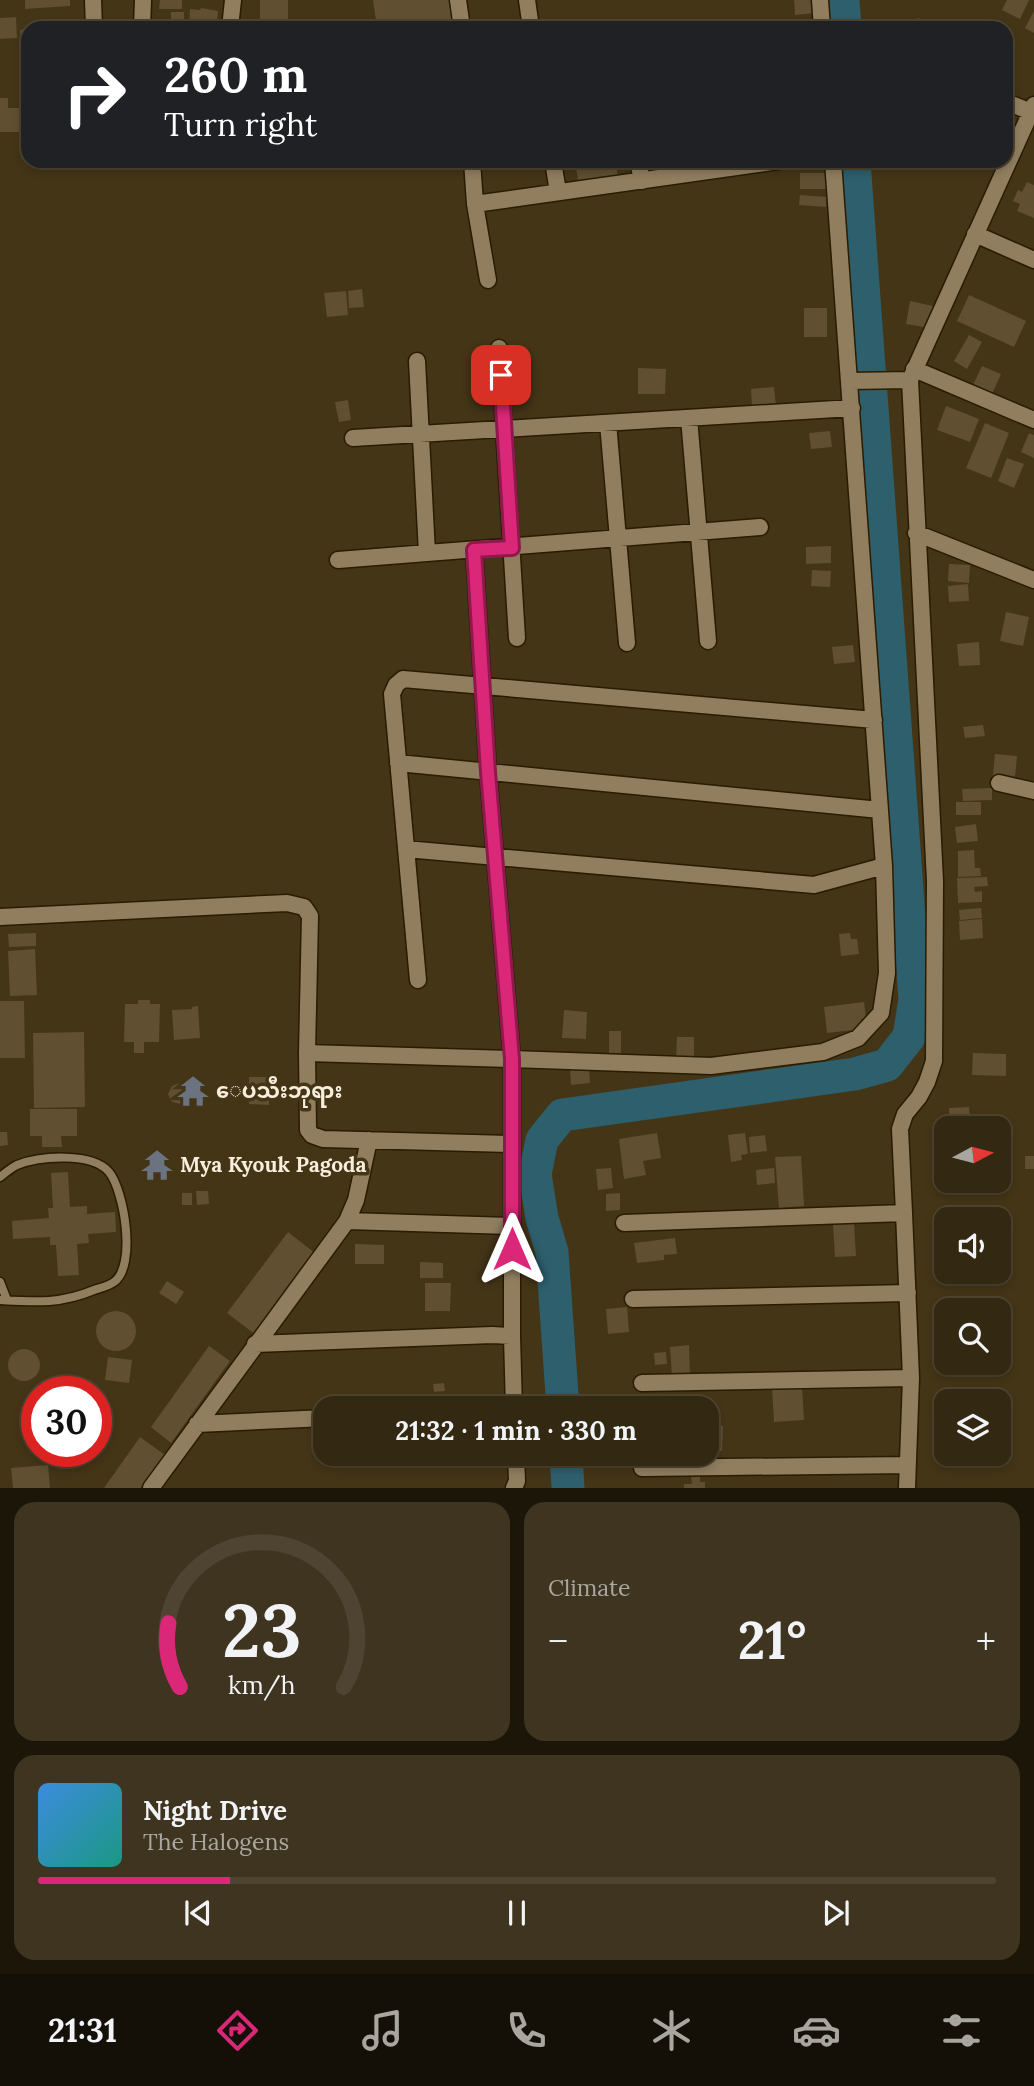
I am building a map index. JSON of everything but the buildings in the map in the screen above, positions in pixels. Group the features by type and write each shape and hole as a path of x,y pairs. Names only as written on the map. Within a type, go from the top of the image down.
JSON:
{"street":[{"path":"93,0 94,21"},
{"path":"142,21 143,0"},
{"path":"231,21 233,0"},
{"path":"458,0 461,21"},
{"path":"527,0 530,21"},
{"path":"820,0 822,21"},
{"path":"1013,104 1033,109 1013,152"},
{"path":"472,168 475,204 488,279"},
{"path":"554,168 558,192"},
{"path":"639,168 642,181"},
{"path":"475,204 731,168"},
{"path":"307,1052 710,1066 823,1052 858,1038 881,1013 887,973 884,866 852,408 855,380 834,168"},
{"path":"907,1488 911,1378 900,1129 905,1114 927,1082 934,1061 935,881 906,376 1005,168"},
{"path":"975,233 1034,260"},
{"path":"499,348 517,638"},
{"path":"416,360 427,553"},
{"path":"855,380 906,376 1034,420"},
{"path":"354,438 852,408"},
{"path":"689,418 708,641"},
{"path":"608,423 627,643"},
{"path":"338,560 760,527"},
{"path":"916,533 1034,580"},
{"path":"474,550 488,772 512,1059 514,1396"},
{"path":"418,980 392,694 403,679 874,720"},
{"path":"398,763 880,810"},
{"path":"999,783 1034,792"},
{"path":"406,849 814,885 884,866"},
{"path":"0,917 287,903 304,907 310,916 307,1052 308,1130 312,1135 323,1139 512,1144"},
{"path":"151,1488 347,1221 356,1200 369,1140"},
{"path":"624,1223 904,1213"},
{"path":"347,1221 512,1226"},
{"path":"633,1299 908,1293"},
{"path":"255,1344 512,1336"},
{"path":"642,1383 911,1378"},
{"path":"197,1424 313,1419"},
{"path":"642,1468 908,1465"},
{"path":"514,1488 516,1466"}],"lane":[{"path":"0,1177 16,1166 50,1157 95,1161 107,1170 115,1181 128,1236 125,1264 116,1281 72,1300 4,1300 0,1282"}],"waterway":[{"path":"843,0 844,21"},
{"path":"562,1396 552,1252 542,1218 535,1174 542,1140 562,1115 855,1074 887,1065 909,1037 915,999 855,168"},
{"path":"567,1466 568,1488"}],"place":[{"name":"ေပသီးဘုရား","path":"193,1091"},
{"name":"Mya Kyouk Pagoda","path":"157,1165"}],"route":[{"path":"501,375 512,548 474,550 488,772 512,1059 512,1249"}]}
